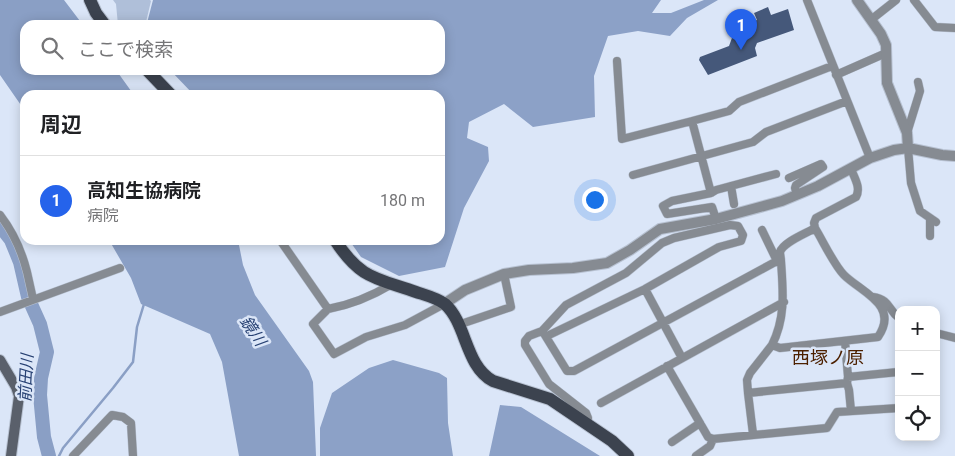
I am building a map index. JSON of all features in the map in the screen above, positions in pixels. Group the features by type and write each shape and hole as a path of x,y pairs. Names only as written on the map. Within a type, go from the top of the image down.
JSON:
{"main road":[{"path":"90,0 101,20"},
{"path":"152,75 166,90"},
{"path":"338,245 358,268 368,276 425,295 444,304 458,325 477,368 487,378 550,399 612,441 628,456"},
{"path":"0,360 16,387 19,396 11,456"}],"street":[{"path":"807,0 870,158"},
{"path":"857,0 872,19 886,45 888,88 907,133 911,183 920,211 933,220 930,236"},
{"path":"872,19 896,0"},
{"path":"914,0 935,27 955,28"},
{"path":"836,75 886,53"},
{"path":"617,61 622,139 729,111 739,102 832,66"},
{"path":"907,133 920,91 918,82"},
{"path":"633,175 753,142 766,132 847,101"},
{"path":"692,121 711,193"},
{"path":"392,284 380,291 342,306 328,309 313,324 334,354 366,337 405,325 444,304 465,290 504,274 607,263 630,250 660,228 716,219 759,208 818,186 870,158 894,150 908,148 955,156"},
{"path":"789,178 822,164 823,167 796,185 797,195"},
{"path":"851,169 858,188 856,197 816,218 815,228 843,274 874,296 887,302 895,315"},
{"path":"716,219 712,207 667,214 663,209 665,204 672,201 711,193 776,174"},
{"path":"731,186 734,204"},
{"path":"0,215 10,230 19,250 33,300"},
{"path":"544,333 566,305 626,273 662,243 674,238 730,225 738,226 742,235 741,241 719,247 644,288 544,333 529,336 525,340 525,346 549,384 586,413 588,418 587,424"},
{"path":"753,434 746,380 772,345 780,327 784,302 779,261 780,252 790,242 815,228"},
{"path":"762,230 779,261"},
{"path":"283,245 328,309"},
{"path":"544,333 568,371 574,370 779,261"},
{"path":"0,312 120,268"},
{"path":"458,325 511,308 504,274"},
{"path":"644,288 682,358"},
{"path":"772,345 780,348 878,337 882,331 885,316 874,296"},
{"path":"601,403 784,302"},
{"path":"940,334 955,338"},
{"path":"845,341 851,411"},
{"path":"667,366 708,437 713,439 826,428 837,412 895,408"},
{"path":"748,393 895,372"},
{"path":"73,456 112,415 123,417 131,423 133,456"},
{"path":"672,442 700,423"},
{"path":"696,456 710,446 713,439"}],"shaded area":[{"path":"113,0 151,1 146,20 118,20 116,4"},
{"path":"153,0 661,0 652,13 671,13 704,0 718,0 687,18 670,36 638,31 608,36 594,76 595,117 533,127 504,104 469,122 467,138 488,147 489,161 464,208 445,267 399,276 361,257 353,245 445,245 445,90 189,90 175,75 445,75 445,20 148,20"},
{"path":"393,360 439,373 447,378 448,423 453,456 320,456 320,428 332,393 369,368"},
{"path":"500,405 521,407 600,456 489,456"}],"water":[{"path":"0,0 64,0 79,20 20,20 20,75 120,75 130,90 20,90 20,104 0,75"},
{"name":"鏡川","path":"112,245 239,245 243,265 255,295 309,371 313,382 316,456 239,456 222,362 210,334 141,304 131,278"}],"building":[{"path":"768,7 771,15 788,9 794,30 757,43 755,48 757,56 708,75 699,60 700,57 729,46 736,27 757,20 754,13"}],"waterway":[{"name":"前田川","path":"0,226 11,240 20,262 28,297"},
{"name":"前田川","path":"31,304 40,324 47,352 41,378 40,395 44,437 49,456"},
{"path":"59,456 63,448 133,362 137,327 144,304"}],"place":[{"name":"高知生協病院","path":"741,50"}],"district":[{"name":"西塚ノ原","path":"828,357"}]}
